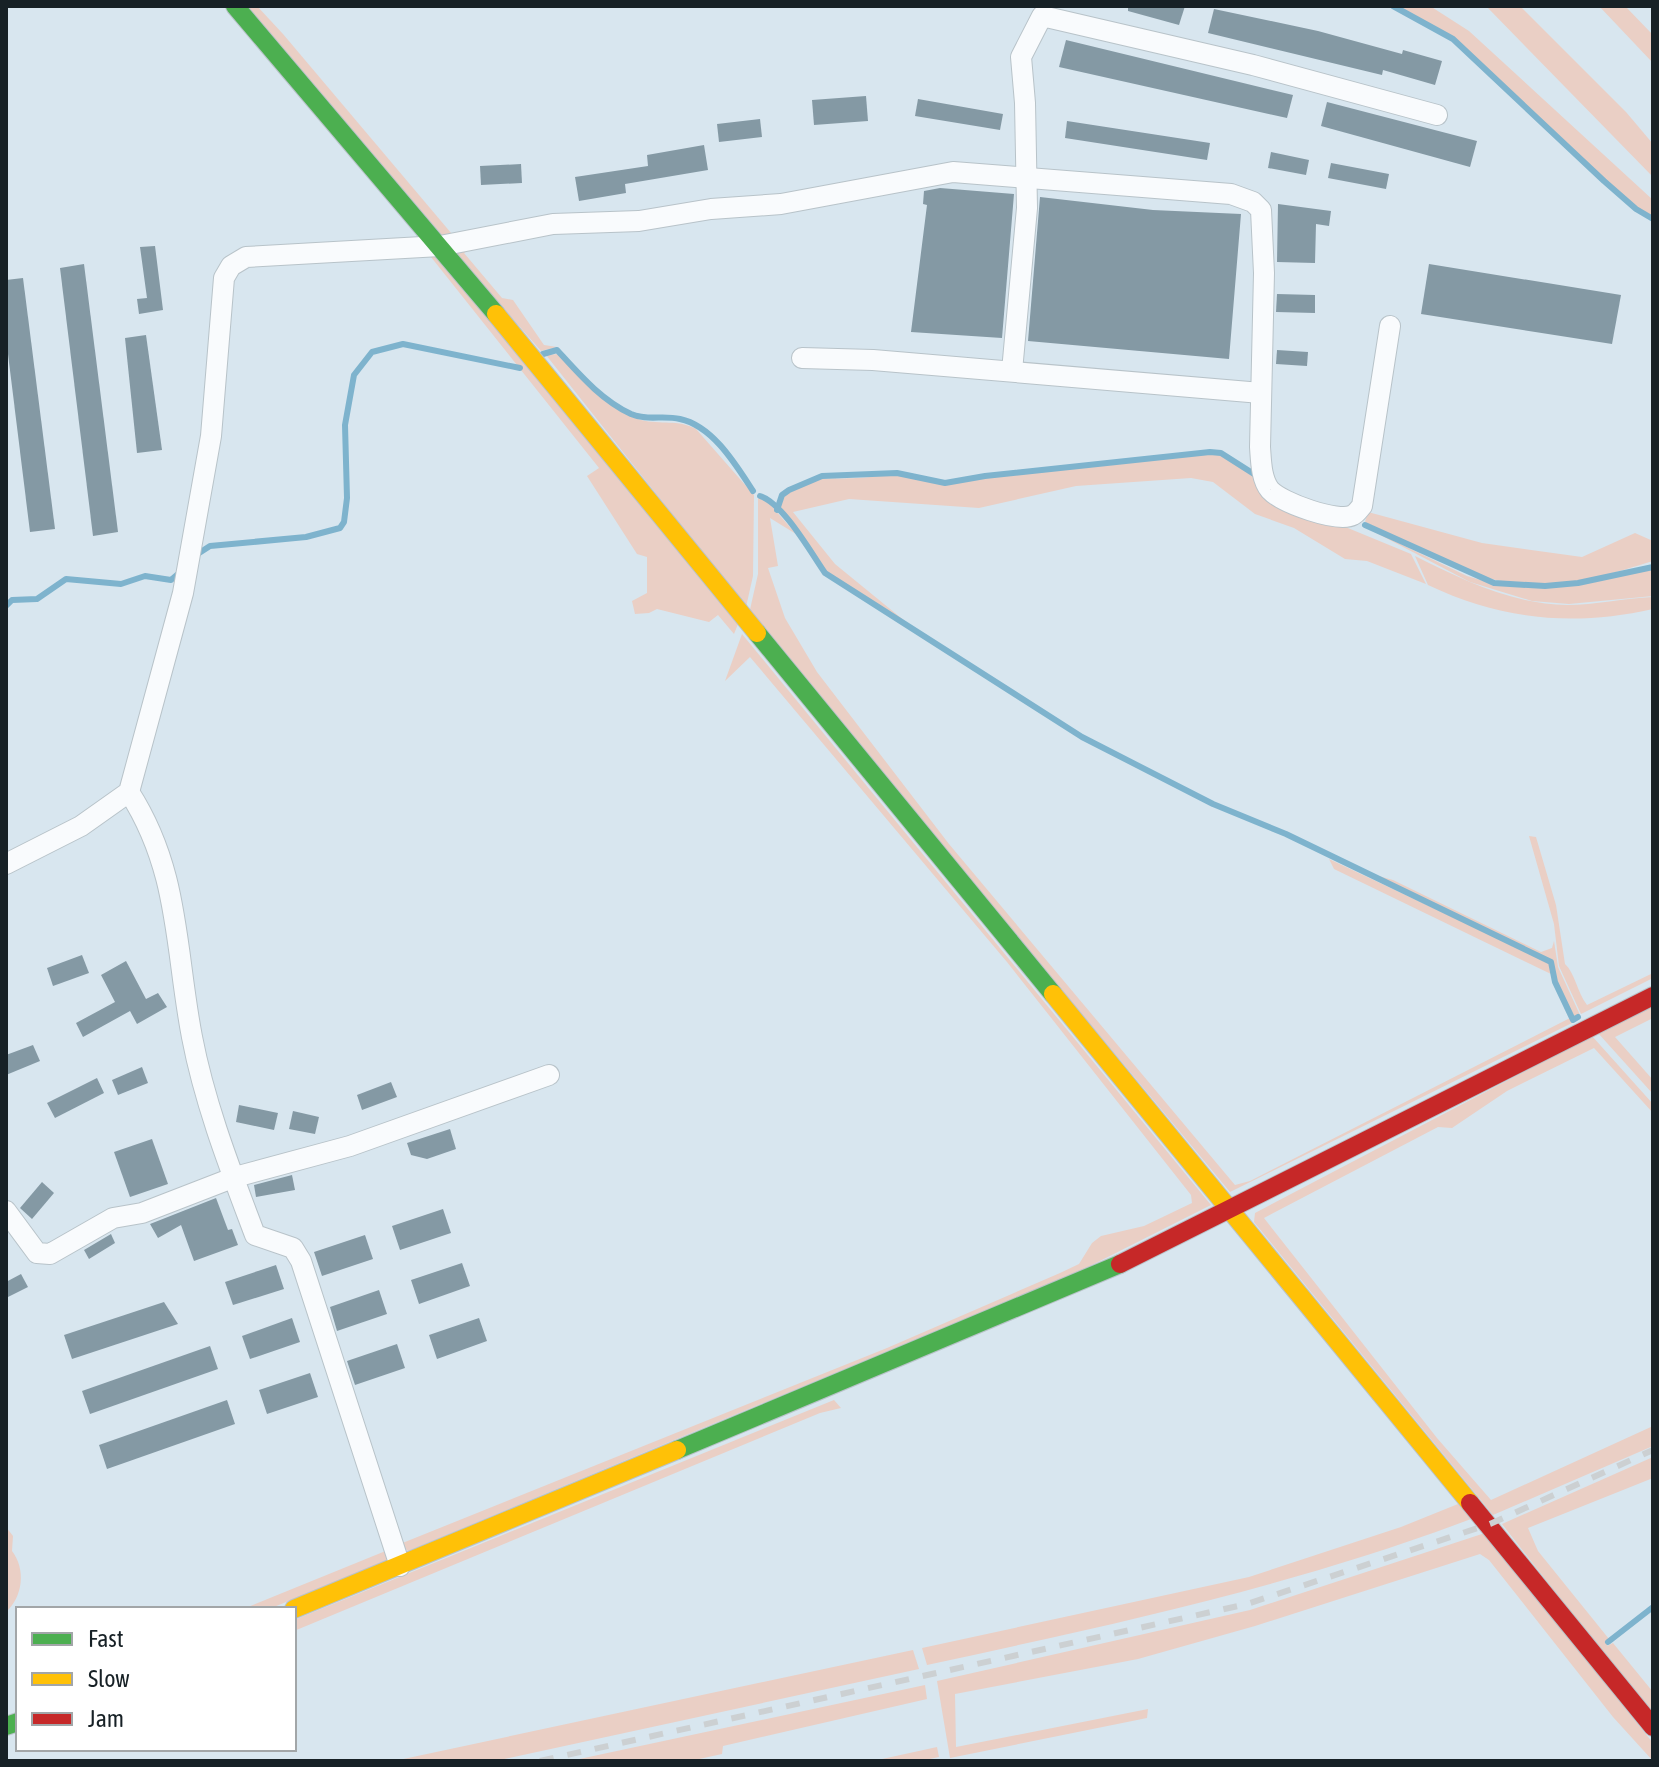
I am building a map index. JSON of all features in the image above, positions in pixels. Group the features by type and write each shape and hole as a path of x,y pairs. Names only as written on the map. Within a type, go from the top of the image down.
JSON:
{"main road":[{"path":"235,6 302,80 440,246 1653,1727"},
{"path":"296,1608 1019,1311 1096,1276 1653,996"}],"street":[{"path":"1012,371 1027,208 1021,57 1042,16 1253,65 1437,115"},
{"path":"6,864 81,826 129,792 183,593 211,436 224,278 231,266 246,257 440,246 553,224 639,221 711,209 781,204 921,175 953,172 1231,194 1253,202 1261,210 1264,273 1260,447 1263,472 1271,490 1316,512 1337,517 1353,515 1362,506 1371,464 1390,326"},
{"path":"802,358 1012,371 1261,393"},
{"path":"129,792 146,818 157,846 179,929 192,1037 213,1120 255,1235 293,1248 301,1261 400,1566"},
{"path":"6,1211 37,1253 50,1254 113,1218 142,1213 235,1177 350,1146 549,1075"}],"shaded area":[{"path":"245,6 257,6 283,34 457,240 448,242"},
{"path":"1395,6 1430,6 1469,31 1653,200 1653,217 1637,208 1605,180 1453,39"},
{"path":"1486,6 1520,6 1626,112 1653,144 1653,177"},
{"path":"1599,6 1625,6 1653,35 1653,63"},
{"path":"481,243 464,253 502,298 513,300 544,345 557,347 541,351 451,248"},
{"path":"438,251 738,624 734,634 718,615 709,622 657,609 635,614 632,601 647,593 647,557 637,554 587,476 599,468 427,252"},
{"path":"558,354 596,393 617,409 641,420 683,424 696,429 754,495 753,576 746,607 546,355"},
{"path":"1210,453 1220,455 1343,526 1411,554 1426,584 1367,561 1345,559 1294,528 1255,514 1213,482 1191,478 1076,486 979,508 849,499 793,512 835,564 906,622 826,572 779,510 791,489 810,480 905,475 953,483"},
{"path":"758,498 768,502 796,534 770,518 778,566 768,568 785,618 817,672 949,844 1235,1185 1250,1181 1570,1018 1572,1023 1230,1192 749,614 758,574"},
{"path":"1368,512 1482,543 1582,557 1635,533 1653,541 1653,561 1576,581 1516,584 1479,575 1429,554 1365,522"},
{"path":"1363,526 1467,576 1494,584 1523,587 1579,584 1653,569 1653,596 1569,604 1532,601 1470,582"},
{"path":"1415,556 1470,582 1527,600 1567,605 1653,597 1653,609 1623,615 1566,619 1511,613 1456,597 1428,585"},
{"path":"742,634 1211,1205 1082,1270 408,1551 400,1544 887,1348 1079,1264 1092,1243 1101,1236 1144,1226 1192,1203 1191,1195 1007,962 750,657 725,681"},
{"path":"1529,836 1536,837 1556,905 1565,964 1587,1005 1653,973 1653,978 1581,1014 1559,966 1554,924"},
{"path":"1329,859 1550,963 1551,974 1334,869"},
{"path":"1364,872 1393,880 1541,952 1552,948 1554,941 1558,967 1580,1015 1574,1018 1557,981 1552,961"},
{"path":"1653,1004 1653,1018 1615,1037 1653,1080 1653,1094 1598,1033"},
{"path":"1592,1036 1653,1104 1653,1113 1594,1048 1507,1091 1452,1128 1438,1127 1264,1218 1437,1438 1491,1500 1653,1426 1653,1446 1493,1515 1254,1222 1255,1213"},
{"path":"834,1400 841,1408 820,1413 296,1630 296,1619"},
{"path":"1653,1457 1653,1478 1528,1528 1538,1551 1609,1639 1607,1646 1613,1643 1653,1692 1653,1717 1502,1524"},
{"path":"1458,1504 1471,1519 1270,1584 1133,1619 927,1665 922,1648 1249,1577 1401,1527"},
{"path":"6,1527 13,1536 12,1551 19,1566 21,1583 16,1599 6,1612"},
{"path":"1485,1533 1653,1743 1653,1761 1613,1717 1489,1560 1480,1554 1255,1626 1138,1659 955,1694 956,1747 1148,1709 1147,1718 950,1758 937,1681 1250,1610"},
{"path":"388,1550 386,1561 274,1607 248,1607"},
{"path":"913,1650 919,1669 495,1761 394,1761"},
{"path":"925,1685 927,1699 723,1746 722,1754 690,1761 570,1761"},
{"path":"937,1747 939,1757 920,1761 873,1761"}],"building":[{"path":"1128,6 1185,6 1179,25 1128,11"},
{"path":"1214,9 1442,61 1435,85 1383,70 1382,75 1208,33"},
{"path":"1066,40 1293,95 1287,118 1059,67"},
{"path":"866,96 868,121 814,125 812,100"},
{"path":"918,99 1003,114 1000,130 915,116"},
{"path":"1327,102 1477,141 1470,167 1321,126"},
{"path":"760,119 762,137 719,142 717,124"},
{"path":"1067,121 1210,143 1207,160 1065,138"},
{"path":"704,145 708,170 625,184 626,193 579,201 575,177 648,166 647,155"},
{"path":"1271,152 1309,160 1306,175 1268,168"},
{"path":"1331,163 1389,174 1386,189 1328,178"},
{"path":"521,164 522,183 481,185 480,166"},
{"path":"940,188 1014,194 1002,338 911,332 927,205 923,204 924,191"},
{"path":"1040,197 1153,210 1241,214 1229,359 1028,341"},
{"path":"1278,204 1331,211 1329,226 1316,224 1315,263 1277,262"},
{"path":"155,246 163,310 139,314 137,299 147,298 140,247"},
{"path":"84,264 118,532 93,536 60,268"},
{"path":"1429,264 1621,295 1612,344 1421,314"},
{"path":"23,278 55,529 30,532 6,338 6,280"},
{"path":"1277,294 1315,295 1315,313 1276,312"},
{"path":"146,335 162,450 137,453 125,338"},
{"path":"1277,350 1308,352 1307,366 1276,364"},
{"path":"82,955 89,973 53,986 47,968"},
{"path":"126,961 146,999 158,993 167,1007 137,1024 130,1011 83,1037 76,1023 115,1002 101,975"},
{"path":"33,1045 40,1061 6,1075 6,1055"},
{"path":"142,1067 148,1083 118,1095 112,1080"},
{"path":"97,1078 104,1093 55,1118 47,1103"},
{"path":"391,1082 397,1097 362,1110 357,1095"},
{"path":"239,1105 278,1113 274,1130 236,1122"},
{"path":"293,1111 319,1117 315,1134 289,1129"},
{"path":"450,1129 456,1149 427,1159 411,1155 407,1143"},
{"path":"152,1139 168,1184 130,1197 114,1152"},
{"path":"292,1175 295,1190 256,1197 254,1185"},
{"path":"42,1182 54,1193 32,1219 20,1208"},
{"path":"216,1198 228,1230 232,1229 238,1245 194,1261 181,1225 158,1238 150,1224"},
{"path":"443,1209 451,1233 400,1250 392,1226"},
{"path":"111,1234 115,1243 89,1259 84,1250"},
{"path":"365,1235 373,1259 322,1276 314,1252"},
{"path":"462,1263 470,1286 419,1304 411,1280"},
{"path":"276,1265 284,1289 233,1305 225,1282"},
{"path":"21,1274 28,1287 6,1298 6,1282"},
{"path":"379,1290 387,1314 337,1331 330,1307"},
{"path":"164,1302 178,1324 72,1359 64,1335"},
{"path":"292,1318 300,1342 250,1359 242,1336"},
{"path":"479,1318 487,1341 437,1359 429,1335"},
{"path":"397,1344 405,1368 355,1385 347,1361"},
{"path":"210,1346 218,1369 90,1414 82,1391"},
{"path":"310,1373 318,1397 267,1414 259,1390"},
{"path":"227,1400 235,1424 107,1469 99,1445"}],"waterway":[{"path":"1393,6 1453,39 1604,181 1636,209 1653,219"},
{"path":"196,555 210,546 306,537 340,528 344,522 347,498 345,425 354,375 372,352 403,344 520,368"},
{"path":"543,354 557,350 600,394 631,414 680,419 703,430 722,448 753,491"},
{"path":"777,510 782,495 822,476 897,473 945,483 1210,452 1221,453 1254,474"},
{"path":"760,496 769,500 787,518 825,573 1082,737 1213,804 1286,834 1551,962 1555,982 1573,1020 1578,1017"},
{"path":"1365,525 1494,583 1545,586 1578,583 1653,567"},
{"path":"6,606 12,600 37,599 66,579 121,584 145,576 171,580 178,574"},
{"path":"1608,1642 1653,1607"}],"railway":[{"path":"540,1761 1247,1604 1490,1524 1653,1450"}],"traffic: fast":[{"path":"235,6 496,314"},
{"path":"757,633 1053,994"},
{"path":"677,1450 1120,1264"},
{"path":"6,1726 16,1723"}],"traffic: slow":[{"path":"496,314 757,633"},
{"path":"1053,994 1470,1503"},
{"path":"296,1608 677,1450"}],"traffic: jam":[{"path":"1120,1264 1653,996"},
{"path":"1470,1503 1653,1727"}]}
